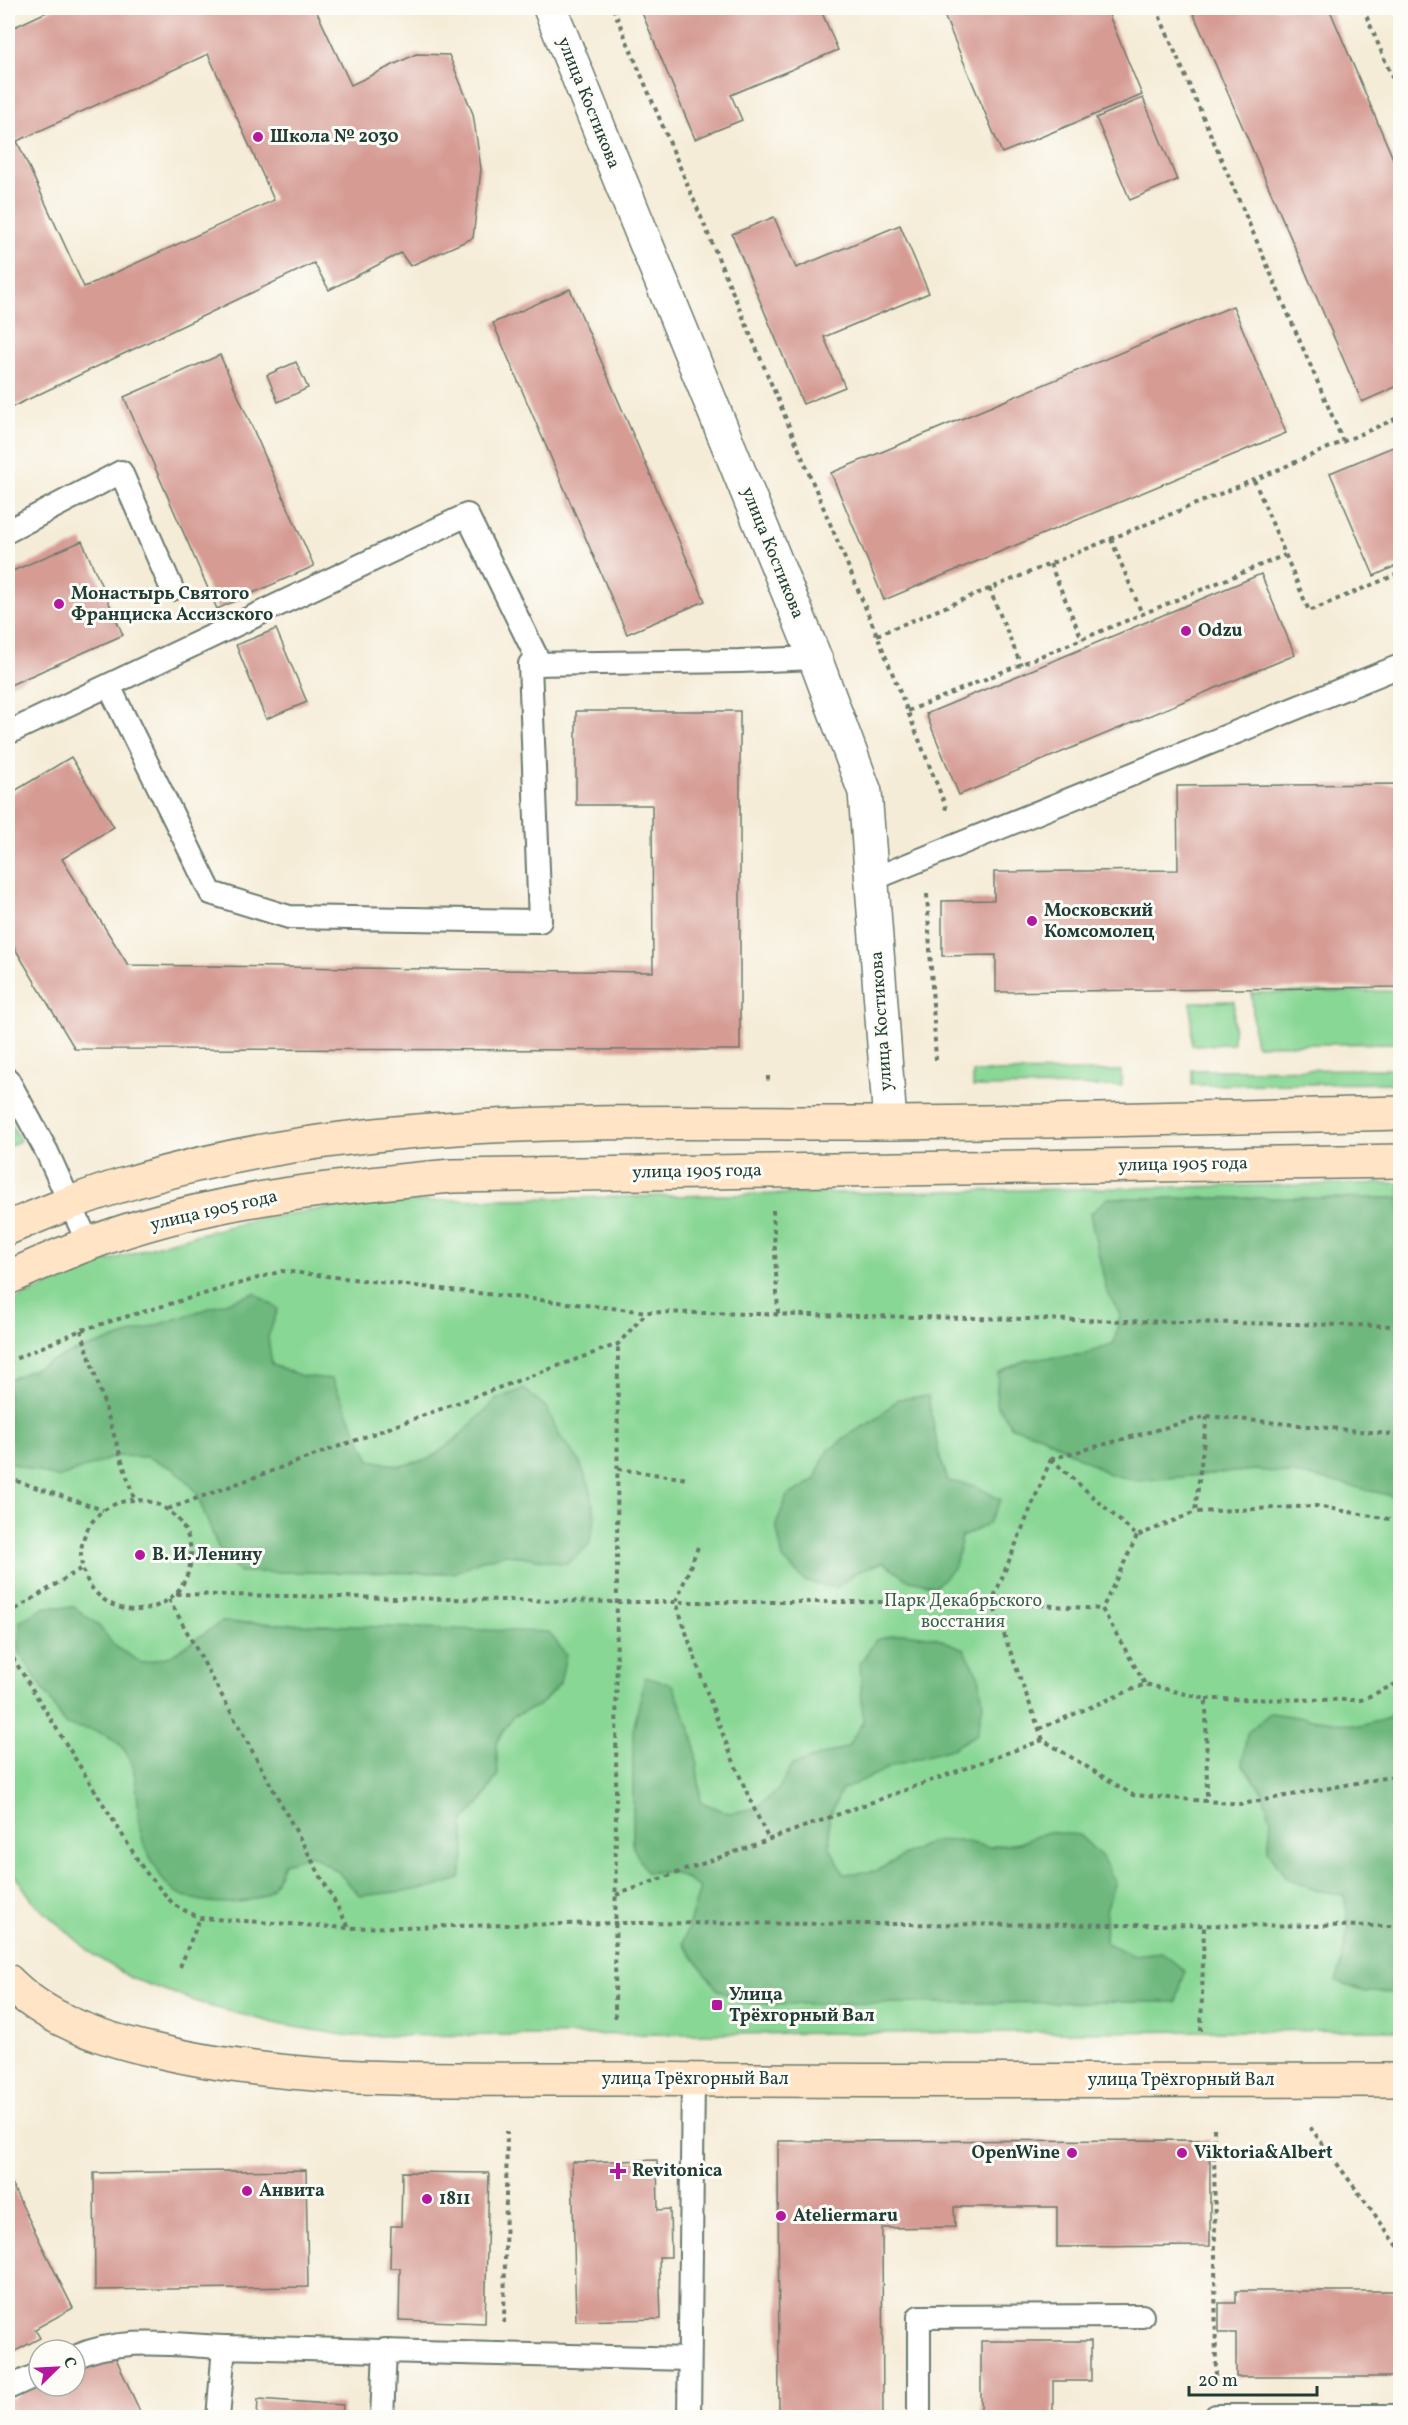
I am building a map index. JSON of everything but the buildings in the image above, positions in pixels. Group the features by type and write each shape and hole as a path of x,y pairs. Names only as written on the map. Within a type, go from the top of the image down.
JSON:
{"main road":[{"path":"8,1228 70,1203 135,1181 237,1156 334,1140 483,1125 890,1123 1401,1113"},
{"name":"улица 1905 года","path":"8,1278 88,1243 163,1220 250,1200 342,1186 452,1176 1401,1161"},
{"name":"улица Трёхгорный Вал","path":"14,1998 79,2028 153,2050 242,2066 356,2077 693,2080 1401,2080"}],"street":[{"name":"улица Костикова","path":"550,8 815,658 865,792 890,1123"}],"lane":[{"path":"8,531 121,472 172,589"},
{"path":"8,733 467,515 540,664"},
{"path":"110,686 211,893 289,917 540,921 530,664 815,658"},
{"path":"873,879 1401,666"},
{"path":"8,1080 47,1152 88,1243"},
{"path":"689,2418 693,2080"},
{"path":"920,2418 919,2317 1142,2316"},
{"path":"87,2352 134,2343 689,2359"},
{"path":"218,2418 224,2347"},
{"path":"382,2418 385,2350"},
{"path":"8,2388 27,2379"},
{"path":"1216,2416 1401,2416"}],"path":[{"path":"613,8 877,635 946,807 925,858 936,1060"},
{"path":"1156,8 1342,441"},
{"path":"1363,8 1401,96"},
{"path":"877,635 1401,417"},
{"path":"1254,480 1309,611 1401,573"},
{"path":"1111,538 1142,614"},
{"path":"908,711 1285,555"},
{"path":"1050,564 1082,639"},
{"path":"989,588 1021,664"},
{"path":"773,1205 778,1314"},
{"path":"8,1362 81,1330 282,1271 647,1312 1401,1326"},
{"path":"168,1509 618,1344 647,1312"},
{"path":"81,1330 134,1499"},
{"path":"615,2018 618,1344"},
{"path":"1051,1459 1207,1416 1401,1435"},
{"path":"1195,1512 1207,1416"},
{"path":"1051,1459 1137,1536"},
{"path":"1051,1459 992,1602 1043,1740 1133,1795 1242,1804 1401,1775"},
{"path":"617,1469 688,1479"},
{"path":"8,1478 103,1510"},
{"path":"134,1499 152,1501 168,1509 188,1534 191,1566 176,1594 145,1610 117,1607 95,1592 82,1568 84,1536 103,1510 134,1499"},
{"path":"1102,1609 1137,1536 1195,1512 1316,1506 1401,1521"},
{"path":"698,1547 676,1602 722,1736 769,1840"},
{"path":"8,1614 82,1568"},
{"path":"176,1594 617,1602 992,1602 1102,1609"},
{"path":"170,1599 349,1928"},
{"path":"1102,1609 1145,1684"},
{"path":"8,1650 144,1870 174,1905 200,1918 349,1928 616,1923 1401,1926"},
{"path":"1039,1729 1145,1684 1206,1699 1361,1700 1401,1682"},
{"path":"1206,1699 1207,1800"},
{"path":"616,1895 1043,1740"},
{"path":"180,1967 200,1918"},
{"path":"1201,2031 1204,1926"},
{"path":"1310,2127 1399,2247"},
{"path":"1214,2128 1216,2416"},
{"path":"504,2354 507,2132"},
{"path":"1399,2247 1401,2240"}],"green space":[{"path":"1400,991 1400,1043 1257,1045 1254,1041 1252,993"},
{"path":"1234,1001 1233,1044 1192,1045 1191,1002"},
{"path":"1400,1069 1400,1083 1192,1085 1192,1070"},
{"path":"1121,1071 1122,1086 973,1087 973,1072"},
{"path":"8,1118 20,1141 8,1147"},
{"name":"Парк Декабрьского восстания","path":"1400,1183 1400,2030 350,2036 282,2025 209,2006 133,1979 95,1956 35,1904 8,1866 8,1303 98,1264 171,1241 259,1219 340,1206 450,1200"},
{"path":"1108,1198 1400,1198 1400,1498 1314,1477 1257,1470 1137,1481 1109,1474 1041,1435 1012,1427 996,1403 998,1373 1027,1360 1086,1354 1114,1343 1120,1315 1106,1289 1090,1214"},
{"path":"255,1293 278,1309 268,1337 272,1365 302,1376 332,1379 370,1460 400,1466 429,1459 455,1440 497,1399 524,1389 547,1408 559,1435 578,1459 590,1487 595,1517 589,1545 567,1564 507,1554 479,1561 454,1573 239,1572 218,1547 195,1490 174,1469 147,1457 117,1456 58,1478 8,1462 8,1380 71,1353"},
{"path":"928,1396 939,1454 948,1481 976,1486 1001,1500 988,1524 962,1537 955,1566 936,1586 906,1579 883,1562 855,1573 836,1588 806,1582 783,1559 776,1525 787,1496 814,1481 826,1453 850,1434 875,1420 898,1399"},
{"path":"45,1607 74,1607 97,1624 117,1648 142,1663 171,1656 221,1622 549,1632 566,1655 560,1683 540,1705 512,1717 496,1743 498,1774 483,1799 463,1823 465,1852 460,1879 432,1888 360,1896 338,1872 312,1855 284,1863 274,1886 263,1895 251,1900 221,1903 191,1898 169,1887 156,1868 144,1843 140,1830 135,1775 127,1755 121,1746 110,1737 88,1729 66,1725 18,1650 20,1621"},
{"path":"904,1633 935,1637 964,1649 979,1675 983,1704 977,1734 951,1749 895,1765 842,1790 829,1817 830,1847 844,1874 876,1871 929,1842 958,1840 989,1847 1019,1843 1047,1832 1079,1835 1101,1856 1115,1881 1106,1911 1105,1942 1132,1955 1161,1952 1185,1971 1176,2002 742,2004 717,1989 683,1943 700,1888 676,1873 646,1872 633,1847 633,1731 645,1677 673,1685 694,1739 701,1802 729,1813 756,1808 778,1790 792,1765 847,1747 863,1723 860,1663 876,1640"},
{"path":"1400,1710 1400,1993 1365,1992 1337,1982 1349,1925 1344,1895 1315,1890 1286,1878 1268,1850 1271,1820 1262,1791 1242,1764 1247,1733 1270,1713 1360,1726 1389,1718"}],"place":[{"name":"Школа № 2030","path":"258,137"},
{"name":"Монастырь Святого Франциска Ассизского","path":"59,604"},
{"name":"Odzu","path":"1186,631"},
{"name":"Московский Комсомолец","path":"1032,921"},
{"name":"В. И. Ленину","path":"140,1555"},
{"name":"Улица Трёхгорный Вал","path":"717,2005"},
{"name":"OpenWine","path":"1072,2153"},
{"name":"Viktoria&Albert","path":"1182,2153"},
{"name":"Revitonica","path":"618,2171"},
{"name":"Анвита","path":"247,2191"},
{"name":"1811","path":"427,2199"},
{"name":"Ateliermaru","path":"781,2216"}]}
